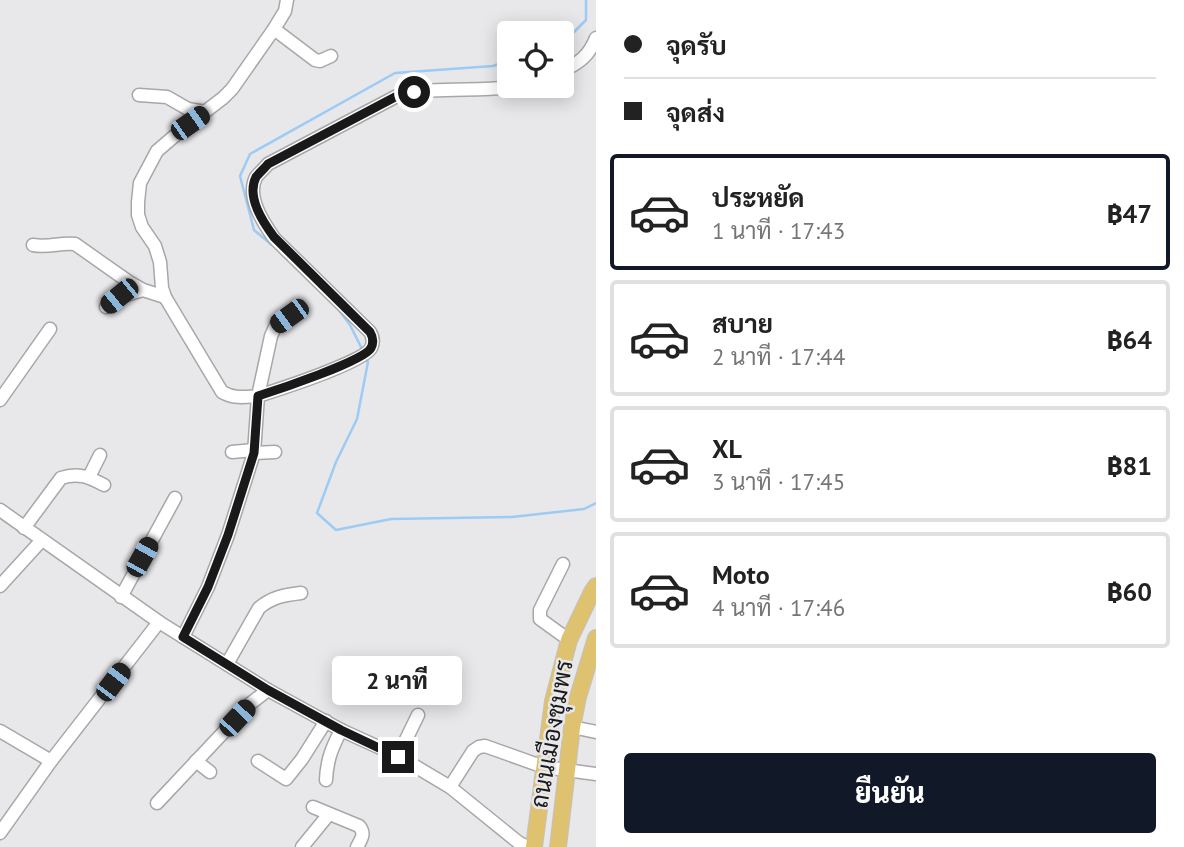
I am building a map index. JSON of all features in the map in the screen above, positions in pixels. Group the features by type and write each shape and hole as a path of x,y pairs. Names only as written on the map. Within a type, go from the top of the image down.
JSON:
{"main road":[{"name":"ถนนเมืองชุมพร","path":"534,847 553,701 569,640 596,586"},
{"name":"ถนนเมืองชุมพร","path":"558,847 572,727 596,638"}],"street":[{"path":"287,0 285,11 274,29 232,89 157,151 140,183 138,215 142,227 155,246 165,296 222,392 229,396 258,396 354,360 370,351 373,345 370,332 274,237 261,219 255,203 254,186 257,177 268,164 397,96 429,90 497,89"},
{"path":"274,29 315,60 320,61 331,56"},
{"path":"574,66 591,51 596,38"},
{"path":"139,95 167,97 188,109 205,112"},
{"path":"33,245 43,247 75,244 143,290 165,296"},
{"path":"106,307 119,296 143,290"},
{"path":"183,637 228,535 254,452 258,396 271,335 276,325 289,316"},
{"path":"0,400 50,329"},
{"path":"232,452 275,452"},
{"path":"89,477 100,455"},
{"path":"24,528 61,478 71,475 89,477 104,485"},
{"path":"121,597 175,498"},
{"path":"2,516 24,528 159,622 268,690 450,787 527,847"},
{"path":"0,586 41,541"},
{"path":"563,564 540,610 540,619 569,640"},
{"path":"227,664 259,608 278,596 301,593"},
{"path":"0,832 51,761 159,622"},
{"path":"157,803 251,703 268,690"},
{"path":"398,757 418,715"},
{"path":"258,761 286,779 326,721"},
{"path":"572,727 596,732"},
{"path":"326,780 330,751 341,730"},
{"path":"0,731 51,761"},
{"path":"450,787 473,751 485,746 544,766 596,774"},
{"path":"196,761 210,772"},
{"path":"313,807 359,827 363,835 357,847"},
{"path":"302,847 328,814"}],"waterway":[{"path":"574,32 586,20 586,0"},
{"path":"272,245 254,230 240,176 250,154 395,73 497,64"},
{"path":"339,310 362,349"},
{"path":"366,359 368,362 357,419 336,462 317,513 336,530 391,519 512,517 584,509 596,503"}],"route":[{"path":"398,757 341,730 268,690 183,637 208,587 254,453 258,396 354,360 370,351 373,345 370,332 274,237 261,219 255,203 254,186 257,177 268,164 397,96 414,92"}]}
